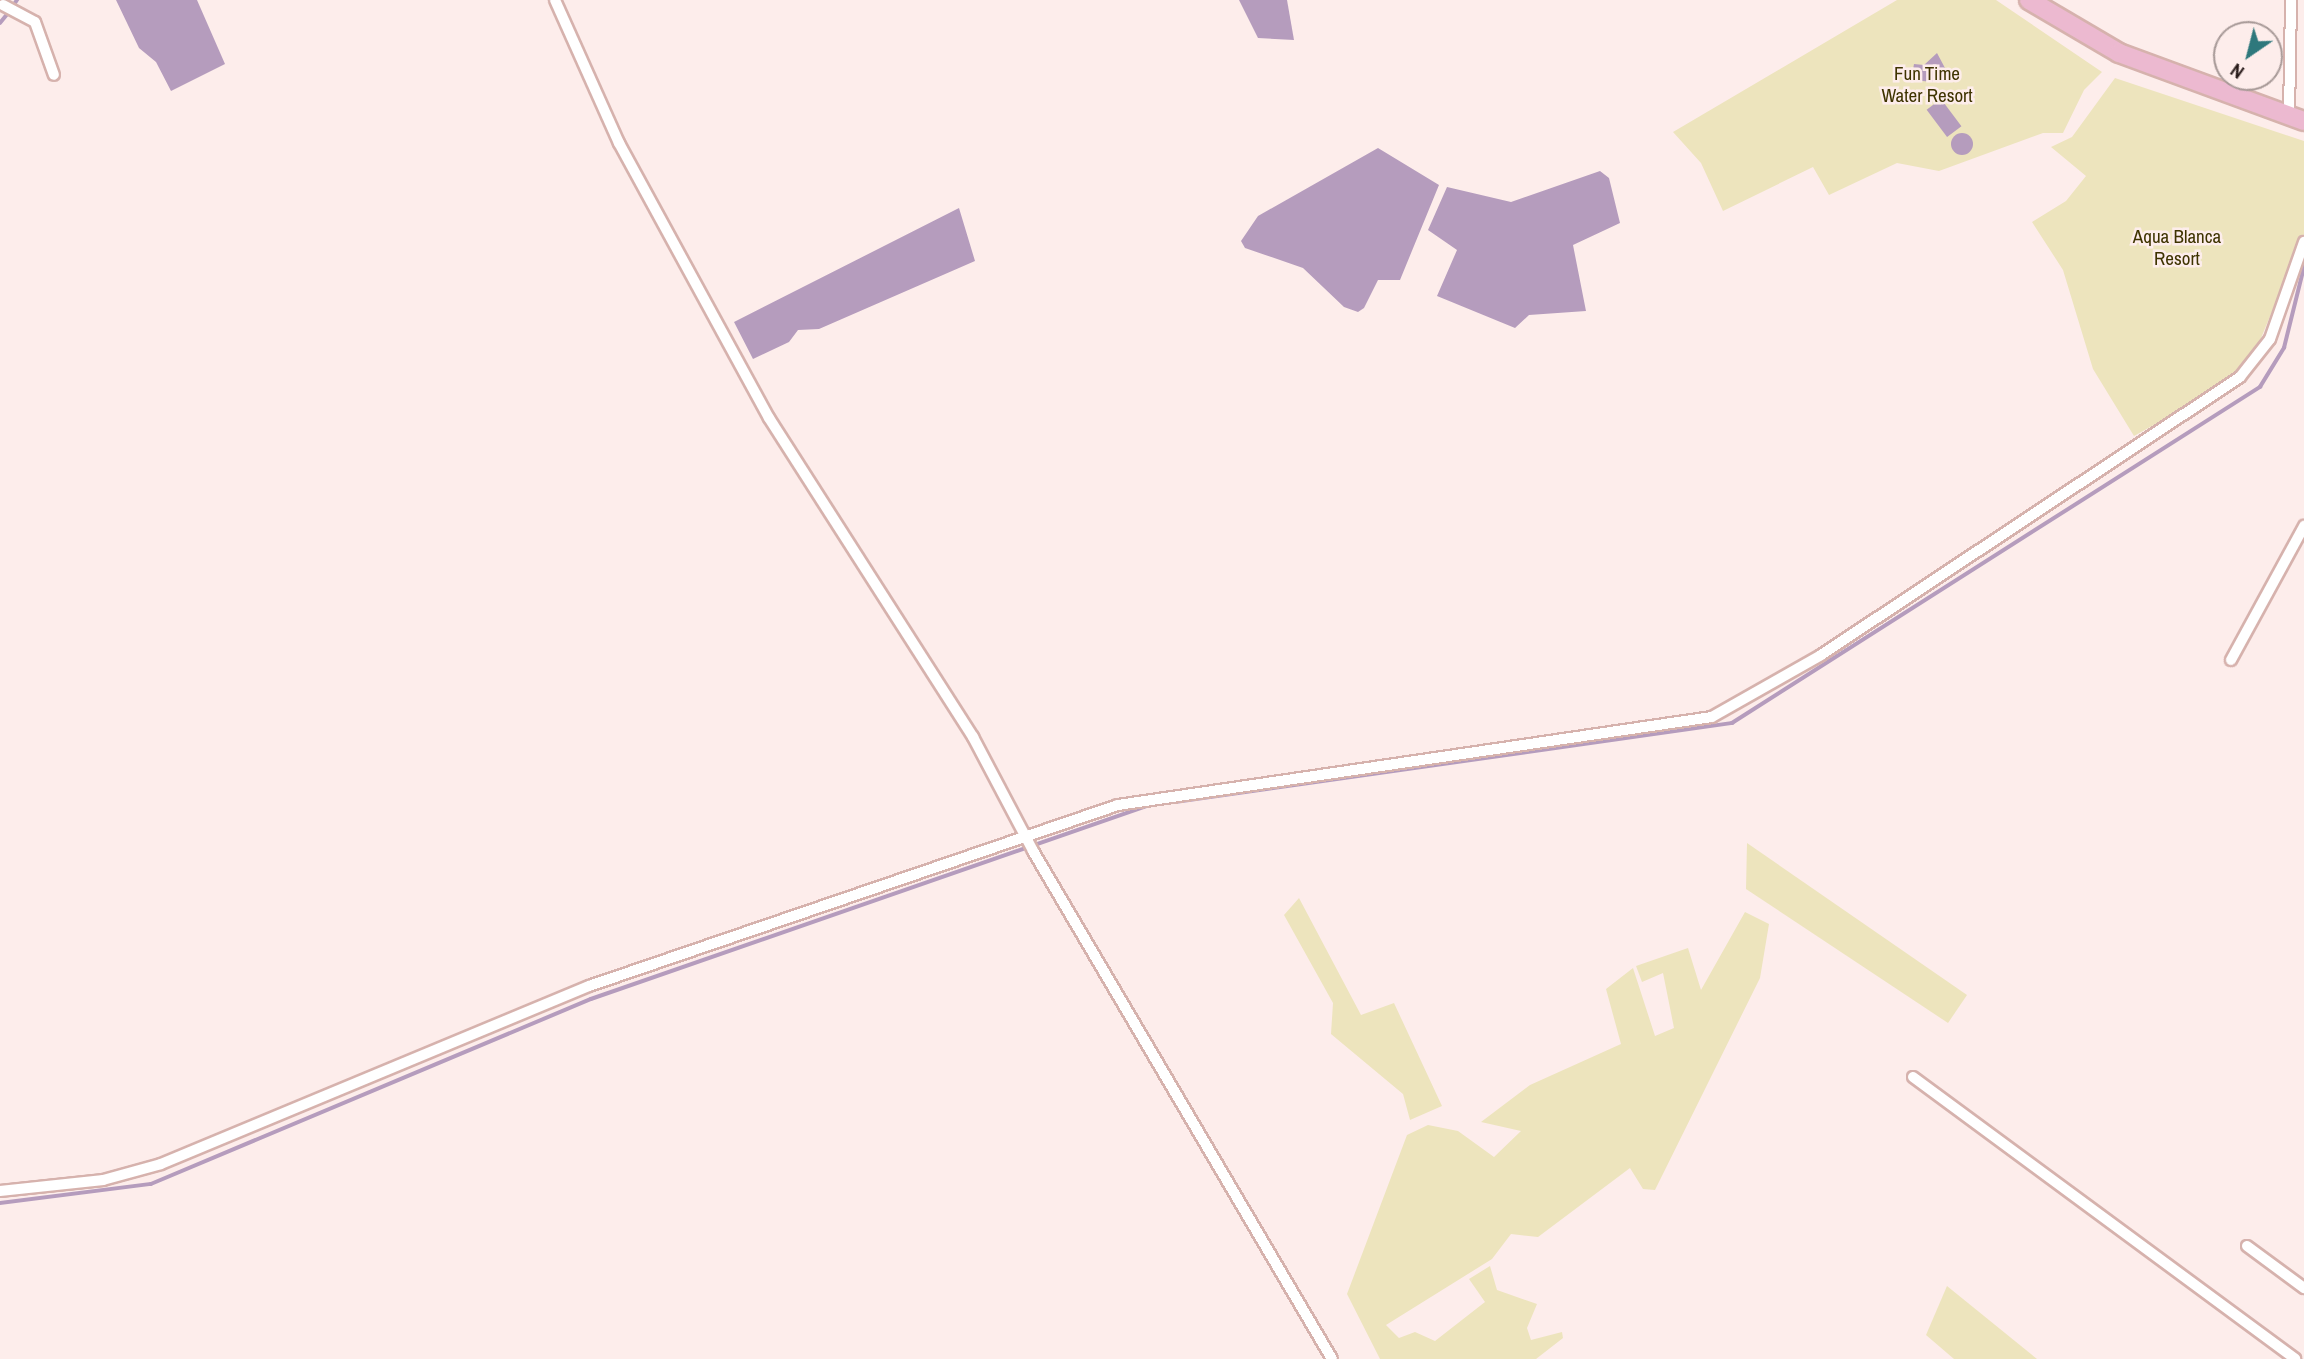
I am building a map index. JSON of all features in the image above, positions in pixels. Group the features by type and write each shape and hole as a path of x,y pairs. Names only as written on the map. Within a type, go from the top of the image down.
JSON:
{"main road":[{"path":"2029,0 2119,53 2296,119"}],"street":[{"path":"555,0 619,143 769,418 913,638 1029,844 1332,1359"},
{"path":"2291,0 2296,119"},
{"path":"3,4 35,22 54,75"},
{"path":"0,1191 103,1180 161,1164 589,986 1029,844 1145,799 1692,722 1732,708 2240,377 2270,339 2304,242"},
{"path":"2231,660 2304,526"},
{"path":"1913,1077 2295,1359"},
{"path":"2246,1246 2304,1288"}],"green space":[{"name":"Fun Time Water Resort","path":"1897,0 1996,0 2102,72 2084,90 2063,133 2043,133 1939,171 1897,163 1829,195 1813,167 1723,211 1701,163 1673,132"},
{"name":"Aqua Blanca Resort","path":"2115,78 2304,141 2304,234 2254,355 2206,396 2134,436 2093,369 2063,270 2032,222 2066,201 2086,176 2051,147 2072,137"},
{"path":"1747,843 1967,995 1948,1023 1746,889"},
{"path":"1299,898 1361,1015 1394,1003 1442,1106 1410,1120 1403,1094 1331,1034 1333,1003 1284,915"},
{"path":"1745,912 1769,924 1760,978 1655,1190 1643,1189 1630,1168 1538,1237 1511,1234 1492,1259 1386,1325 1399,1338 1415,1332 1435,1341 1485,1302 1469,1279 1490,1266 1497,1290 1537,1304 1527,1328 1531,1340 1562,1332 1563,1338 1536,1359 1380,1359 1347,1294 1407,1135 1428,1125 1458,1131 1494,1157 1521,1131 1481,1122 1530,1085 1621,1044 1606,989 1633,968 1655,1036 1674,1028 1663,973 1642,982 1636,966 1688,948 1701,990"},
{"path":"1947,1286 2037,1359 1954,1359 1926,1335"}],"shaded area":[{"path":"116,0 197,0 225,64 171,91 156,62 139,48"},
{"path":"1239,0 1287,0 1294,40 1258,38"},
{"path":"1937,53 1945,68 1934,82 1911,80 1914,64 1924,65"},
{"path":"1941,99 1961,126 1947,137 1927,110"},
{"path":"1962,133 1970,136 1973,144 1970,152 1962,155 1954,152 1951,144 1954,136"},
{"path":"1378,148 1439,185 1400,280 1378,280 1364,308 1358,312 1344,307 1303,268 1245,248 1241,241 1258,216"},
{"path":"1600,171 1609,178 1620,223 1573,245 1586,311 1529,315 1515,328 1437,296 1457,250 1428,230 1447,187 1511,202"},
{"path":"959,208 975,261 819,329 798,330 789,342 753,359 734,322"}],"waterway":[{"path":"13,6 17,0"},
{"path":"0,23 9,12"},
{"path":"1175,802 1732,723 2260,387 2284,348 2304,267"},
{"path":"0,1203 151,1184 591,999 1150,805"}]}
